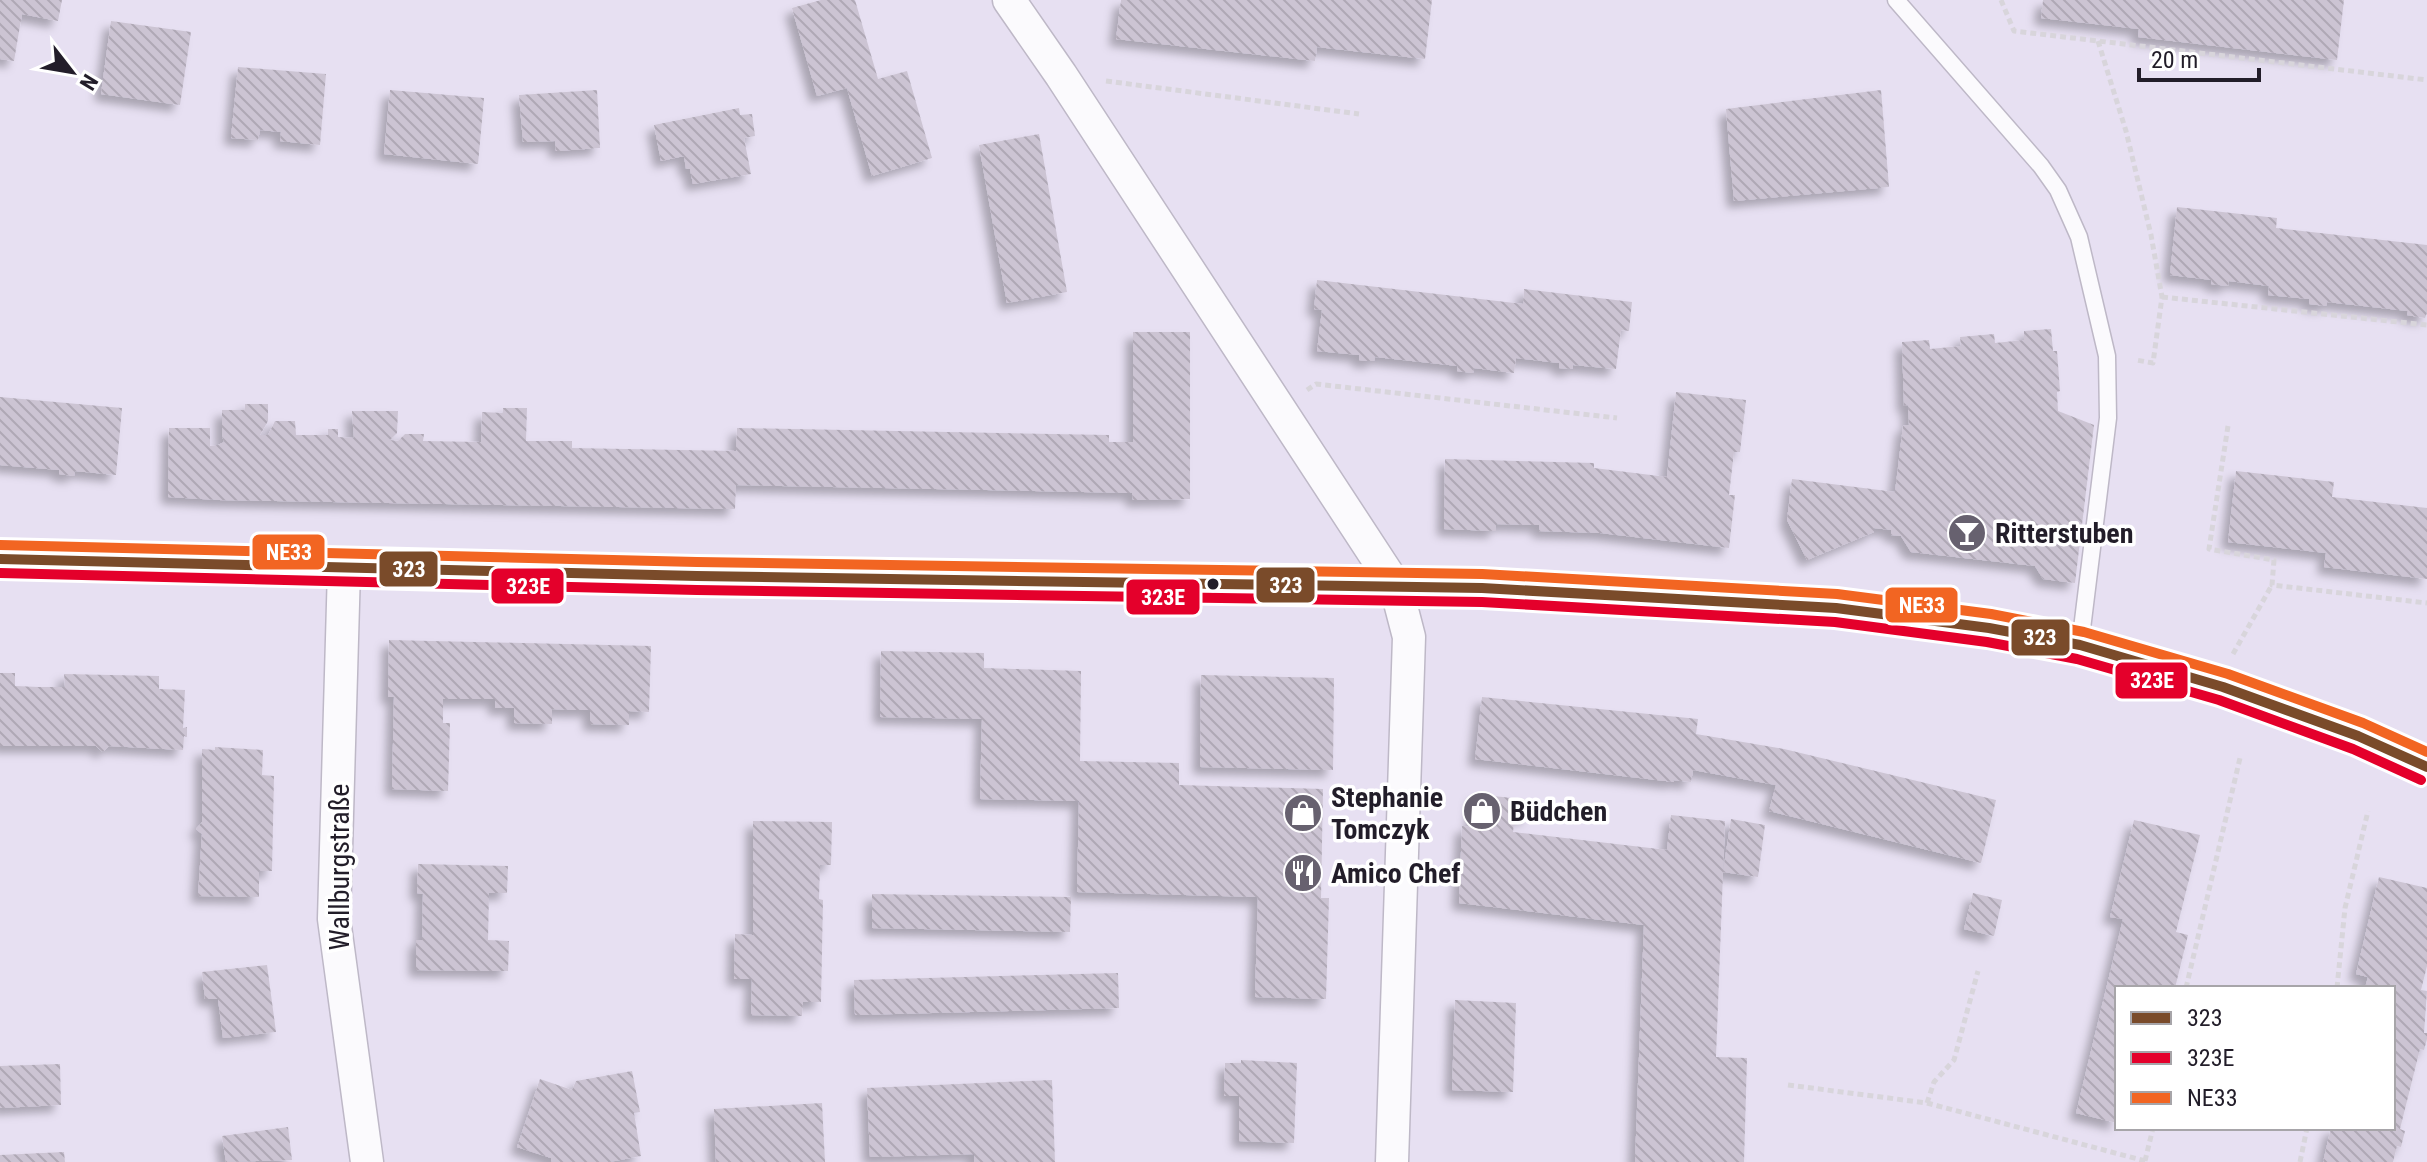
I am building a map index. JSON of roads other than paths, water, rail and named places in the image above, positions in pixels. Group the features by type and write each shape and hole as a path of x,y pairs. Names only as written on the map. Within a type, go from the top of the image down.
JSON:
{"street":[{"path":"1009,0 1396,587 1409,637 1392,1162"},
{"path":"0,559 344,569 1527,590 1822,607 1989,628 2080,645 2223,687 2358,736 2427,767"},
{"name":"Wallburgstraße","path":"344,569 334,919 367,1162"}],"lane":[{"path":"1896,0 2041,166 2058,190 2079,237 2107,356 2108,418 2080,645"}],"place":[{"name":"Ritterstuben","path":"1967,533"},
{"name":"Büdchen","path":"1482,811"},
{"name":"Stephanie Tomczyk","path":"1303,813"},
{"name":"Amico Chef","path":"1303,873"}]}
